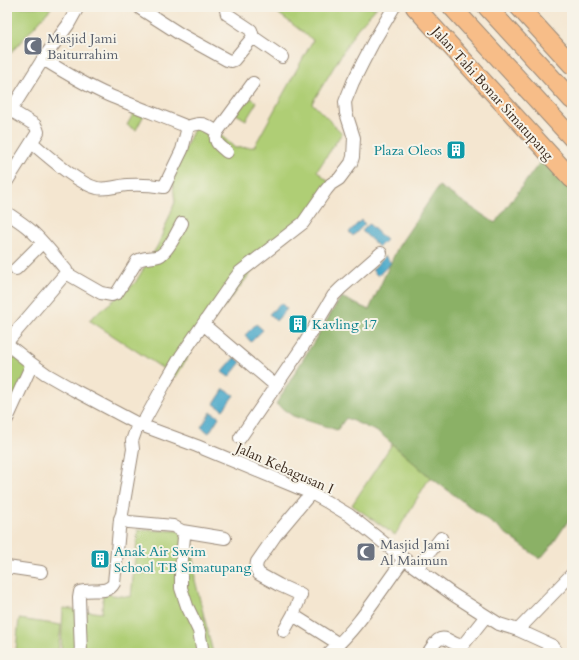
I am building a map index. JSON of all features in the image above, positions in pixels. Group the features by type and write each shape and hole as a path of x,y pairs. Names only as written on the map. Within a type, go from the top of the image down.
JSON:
{"highway":[{"name":"Jalan Tahi Bonar Simatupang","path":"415,7 572,179"},
{"path":"452,7 572,138"},
{"path":"487,7 572,100"},
{"path":"519,7 572,65"}],"street":[{"path":"7,181 38,132 35,125 9,109 68,25 78,7"},
{"path":"140,7 180,34 227,60 234,60 253,37"},
{"path":"227,7 227,14 251,30 253,37 282,56"},
{"path":"81,653 80,592 85,590 107,590 112,588 114,584 120,519 133,449 132,441 140,424 181,356 240,272 302,223 326,190 339,179 351,163 354,152 354,138 346,113 345,102 363,62 394,7"},
{"path":"43,59 75,78 107,94 188,128"},
{"path":"226,152 215,138 217,132 253,83"},
{"path":"32,143 74,176 97,188 134,184 164,187 182,150 188,128 200,123 217,132"},
{"path":"7,213 28,228 66,270 66,273 101,293 112,295 117,293 140,258 158,257 163,254 176,236 182,223"},
{"path":"16,269 42,243"},
{"path":"240,438 304,346 333,296 381,253"},
{"path":"7,343 66,273"},
{"path":"203,324 276,386"},
{"name":"Jalan Kebagusan I","path":"7,343 46,374 140,424 311,493 349,515 452,594 499,624 518,630 552,646 557,653"},
{"path":"7,419 32,364"},
{"path":"284,631 293,615 301,595 259,574 256,568 257,562 275,536 311,493"},
{"path":"120,519 129,522 173,526 182,531 225,538"},
{"path":"182,531 184,537 181,588 187,606 199,631 203,653"},
{"path":"417,568 441,538"},
{"path":"329,653 339,644 370,607 404,558"},
{"path":"7,567 41,572"},
{"path":"518,630 572,574"},
{"path":"293,615 339,644"},
{"path":"428,653 438,640 442,638 446,638 456,645 463,645 486,616"}],"green space":[{"path":"7,7 52,7 7,57"},
{"path":"270,7 377,7 357,29 312,103 342,133 317,171 330,183 315,215 262,259 196,342 176,377 89,320 135,283 158,245 175,202 172,177 195,127 214,129 235,148 254,147 313,40"},
{"path":"247,96 257,102 246,120 236,114"},
{"path":"136,109 145,113 136,130 127,125"},
{"path":"543,158 572,182 572,515 552,545 540,559 430,477 380,433 346,418 337,430 293,416 276,404 341,297 369,310 398,247 439,186 495,223"},
{"path":"7,345 35,372 7,416"},
{"path":"392,444 430,477 395,535 352,505"},
{"path":"138,530 192,531 195,580 213,653 73,653 73,651 61,650 63,608 102,613 103,594 131,597"},
{"path":"19,619 61,625 58,653 35,653 16,650"}],"water":[{"path":"361,220 365,224 353,236 349,232"},
{"path":"369,224 386,240 379,247 362,231"},
{"path":"385,256 391,263 378,276 372,270"},
{"path":"281,303 287,309 276,321 269,314"},
{"path":"256,324 263,330 251,342 245,335"},
{"path":"235,357 241,362 229,377 222,372"},
{"path":"224,389 234,395 223,410 214,404"},
{"path":"211,412 219,417 209,433 201,427"}],"place":[{"name":"Masjid Jami Baiturrahim","path":"33,46"},
{"name":"Plaza Oleos","path":"456,150"},
{"name":"Kavling 17","path":"298,324"},
{"name":"Masjid Jami Al Maimun","path":"366,552"},
{"name":"Anak Air Swim School TB Simatupang","path":"100,559"}]}
